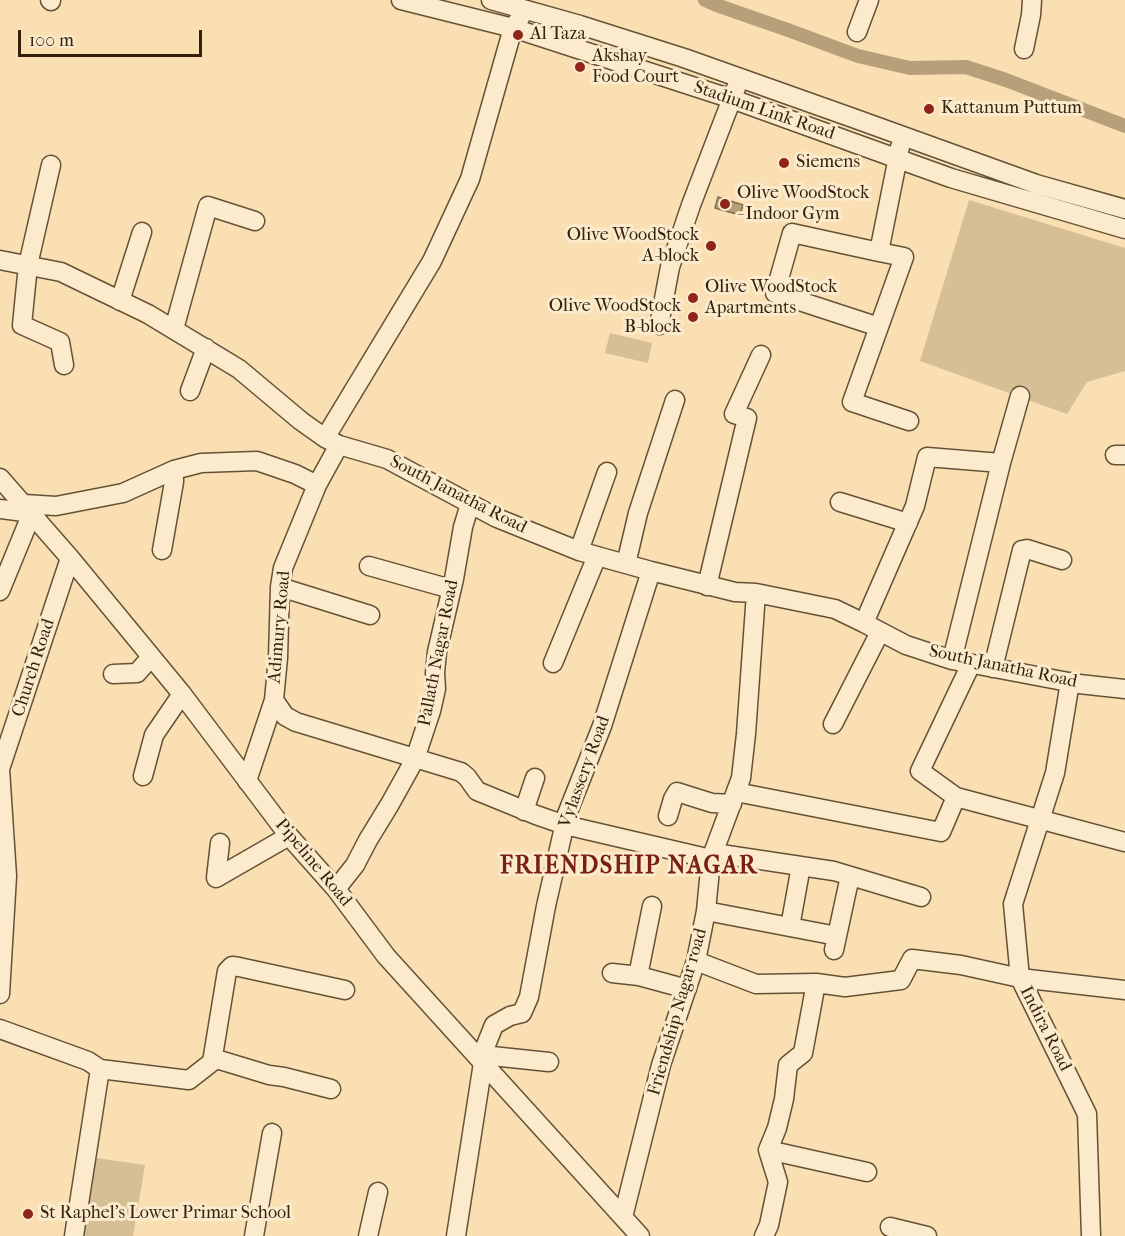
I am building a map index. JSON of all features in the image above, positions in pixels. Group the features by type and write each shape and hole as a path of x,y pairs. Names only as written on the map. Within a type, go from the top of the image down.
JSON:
{"street":[{"name":"Stadium Link Road","path":"401,0 513,28 732,99 951,178 1125,229"},
{"name":"Stadium Link Road","path":"491,0 684,58 1036,184 1125,209"},
{"path":"857,32 869,0"},
{"path":"1024,49 1032,0"},
{"path":"513,28 527,9"},
{"name":"Adimury Road","path":"247,781 274,700 280,587 284,568 332,441 432,261 470,180 513,28"},
{"path":"659,325 670,267 691,205 740,78"},
{"path":"879,252 903,137"},
{"path":"51,165 28,265 22,325 60,342 64,365"},
{"path":"174,329 208,206 255,221"},
{"path":"120,301 142,232"},
{"path":"879,327 775,293 792,233 904,257 879,327 852,402 909,421"},
{"name":"South Janatha Road","path":"0,260 61,272 120,301 174,329 239,369 301,421 332,441 387,459 496,518 588,554 707,586 835,609 906,645 952,660 1070,682 1125,689"},
{"path":"190,391 206,348"},
{"path":"707,586 747,418 734,414 761,355"},
{"path":"952,660 1020,396"},
{"path":"626,564 638,513 675,400"},
{"path":"833,724 872,627 915,506 927,457 1001,463"},
{"path":"0,509 56,506 123,493 174,470 201,463 257,461 295,474 317,485"},
{"path":"162,550 174,470"},
{"path":"553,663 588,554 607,472"},
{"name":"Pipeline Road","path":"0,478 28,508 182,694 211,748 247,781 289,836 336,889 386,956 640,1236"},
{"path":"840,502 908,524"},
{"name":"Pallath Nagar Road","path":"336,889 355,865 416,759 436,689 437,652 463,527 470,504"},
{"path":"0,591 28,508"},
{"path":"993,668 1022,550 1027,549 1062,560"},
{"name":"Church Road","path":"0,994 7,876 0,770 70,558"},
{"path":"369,566 451,589"},
{"name":"Vylassery Road","path":"456,1236 481,1059 494,1025 522,1013 529,997 546,906 567,814 602,726 651,571"},
{"path":"280,587 370,615"},
{"name":"Friendship Nagar road","path":"623,1217 661,1065 696,961 712,856 741,778 756,593"},
{"path":"113,674 137,673 151,657"},
{"path":"971,664 920,771 956,797 1125,842"},
{"name":"Indira Road","path":"1070,682 1055,773 1013,904 1020,978 1087,1114 1090,1236"},
{"path":"143,776 154,735 182,694"},
{"path":"274,700 285,716 296,722 461,772 477,791 565,825 712,856 834,871 921,897"},
{"path":"524,811 535,778"},
{"path":"668,816 673,798 678,792 712,803 734,798 941,832 956,797"},
{"path":"220,843 216,878 289,836"},
{"path":"790,927 801,866"},
{"path":"705,911 790,927 836,943 850,876"},
{"path":"639,976 652,906"},
{"path":"696,961 756,984 816,983 845,987 901,980 912,959 961,965 1020,978 1125,990"},
{"path":"0,1029 88,1061 100,1069 189,1080 212,1062 227,971 232,966 345,990"},
{"path":"612,973 639,976 687,989"},
{"path":"764,1236 769,1225 778,1182 768,1150 784,1099 789,1065 803,1053 816,983"},
{"path":"213,1058 269,1075 331,1089"},
{"path":"481,1059 549,1062"},
{"path":"74,1236 100,1069"},
{"path":"254,1236 272,1133"},
{"path":"768,1150 867,1172"},
{"path":"368,1236 378,1192"},
{"path":"890,1227 927,1236"}],"shaded area":[{"path":"718,197 743,205 740,215 715,208"},
{"path":"969,200 1125,248 1125,371 1087,382 1067,414 920,361"},
{"path":"610,333 652,343 648,363 605,353"},
{"path":"90,1157 145,1165 133,1236 78,1236"}],"waterway":[{"path":"705,0 858,56 910,68 966,67 1125,126"}],"place":[{"name":"Al Taza","path":"518,35"},
{"name":"Akshay Food Court","path":"580,67"},
{"name":"Kattanum Puttum","path":"929,109"},
{"name":"Siemens","path":"784,163"},
{"name":"Olive WoodStock - Indoor Gym","path":"725,204"},
{"name":"Olive WoodStock A-block","path":"711,246"},
{"name":"Olive WoodStock Apartments","path":"693,298"},
{"name":"Olive WoodStock B-block","path":"693,317"},
{"name":"St Raphel's Lower Primar School","path":"28,1214"}],"district":[{"name":"FRIENDSHIP NAGAR","path":"629,867"}]}
